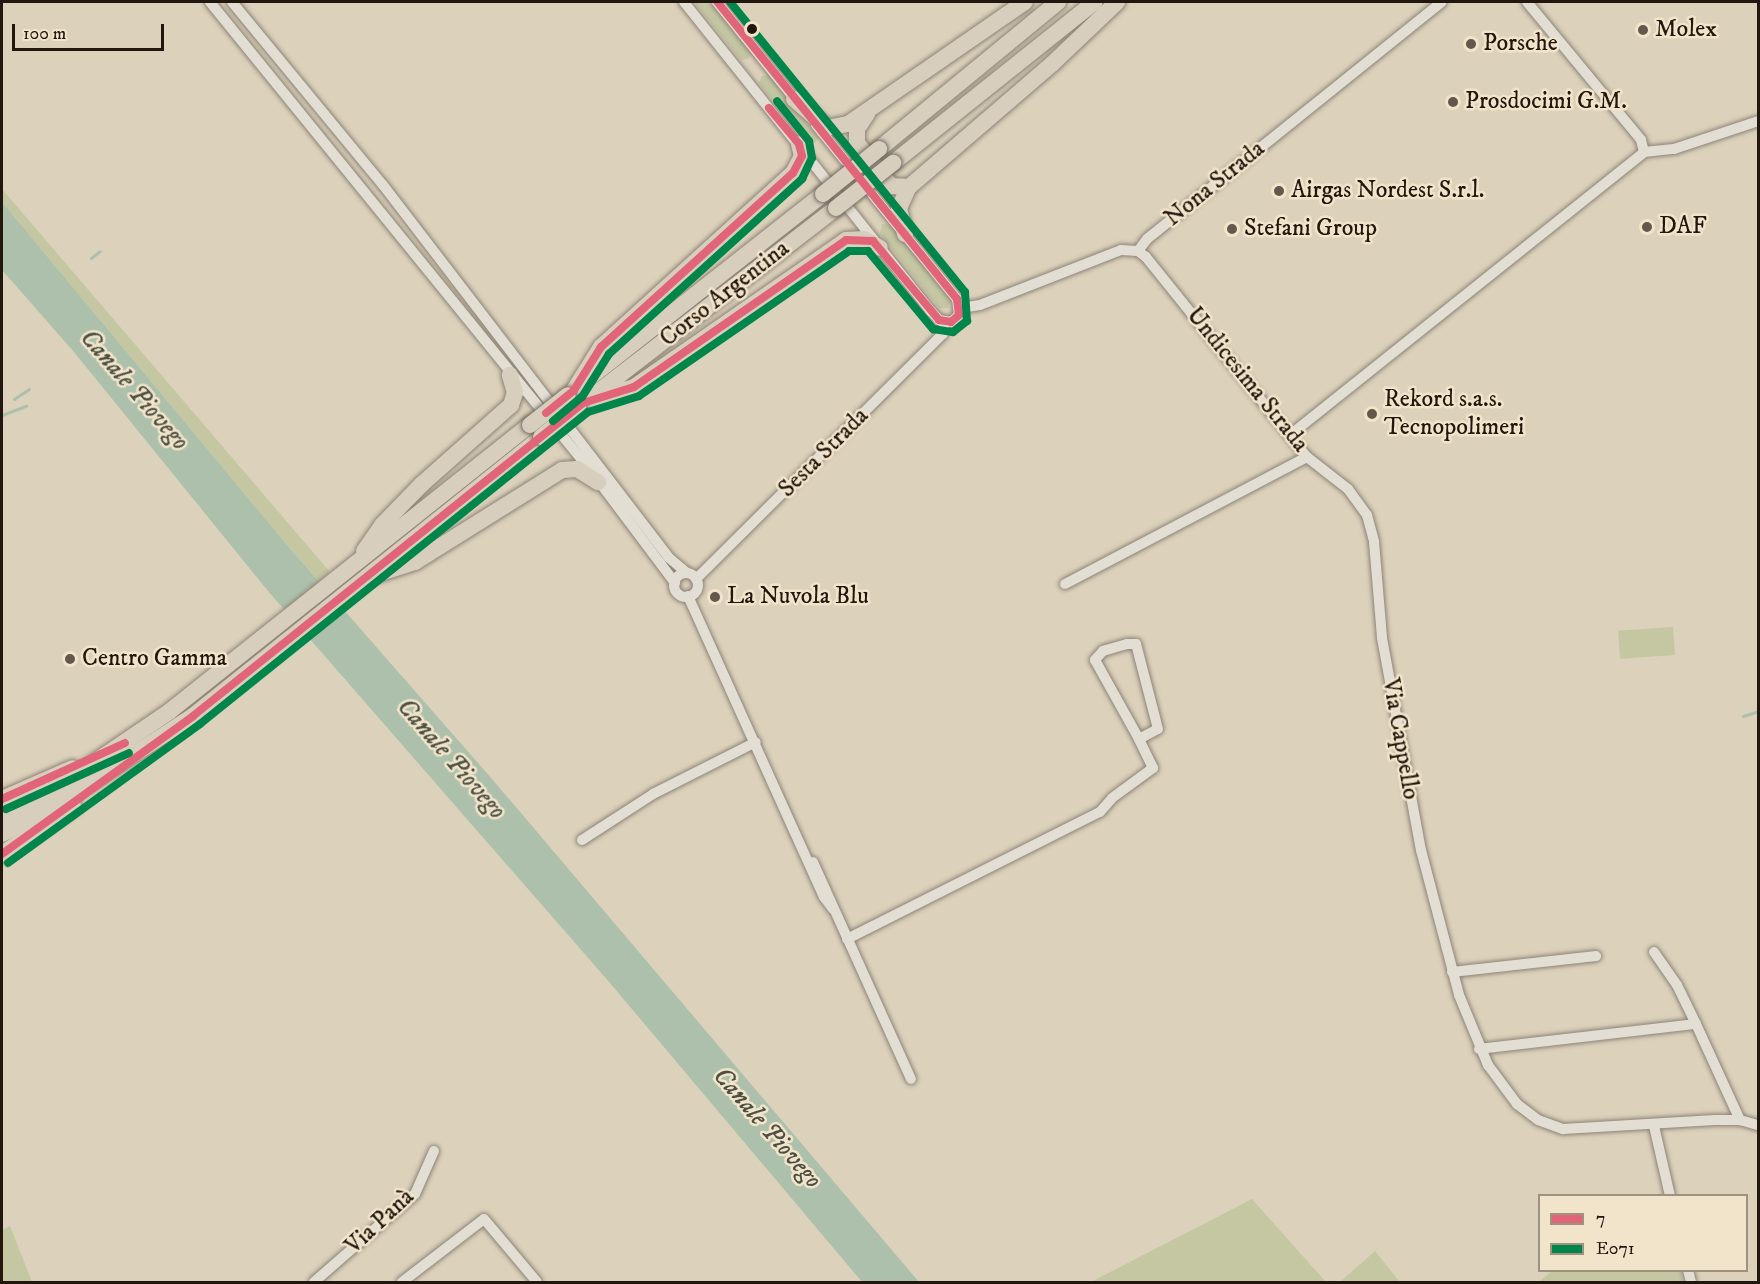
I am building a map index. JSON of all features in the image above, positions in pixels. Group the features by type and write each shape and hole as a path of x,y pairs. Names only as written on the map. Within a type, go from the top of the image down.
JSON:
{"highway":[{"path":"794,99 827,128 836,129 868,113 1025,2"},
{"name":"Corso Argentina","path":"2,817 55,789 118,748 267,636 350,569 536,431 1058,2"},
{"name":"Corso Argentina","path":"576,399 836,208 1095,2"},
{"path":"904,234 899,208 909,187 1052,64 1117,2"},
{"path":"868,113 857,129 857,143 891,186 909,187"},
{"path":"576,399 601,347 793,173 802,156 800,144"},
{"path":"576,399 634,387 846,240 864,238 880,248"},
{"path":"350,569 382,525 511,405 514,393 510,375"},
{"name":"Corso Argentina","path":"2,834 158,741 278,650 365,580 536,431"},
{"path":"365,580 415,562 562,470 577,469 598,482"},
{"path":"2,854 158,741"},
{"path":"2,799 118,748"}],"street":[{"path":"210,2 598,482 675,583 678,593 688,596"},
{"path":"684,2 800,144 880,248 944,322 959,315 961,308"},
{"path":"717,2 961,308"},
{"name":"Nona Strada","path":"1138,251 1147,239 1442,2"},
{"path":"1527,2 1641,140 1644,152"},
{"path":"221,15 233,3 385,190 668,557 691,576 698,588 688,596"},
{"path":"1290,435 1644,152 1656,154 1723,135 1758,121"},
{"path":"345,170 355,174 361,170 355,153"},
{"path":"361,190 369,184 385,190"},
{"path":"961,308 980,305 1121,250 1138,251"},
{"name":"Undicesima Strada","path":"1138,251 1155,266 1308,457 1362,504"},
{"name":"Sesta Strada","path":"691,576 944,334 944,322"},
{"path":"1065,584 1308,457"},
{"name":"Via Cappello","path":"1362,504 1374,542 1382,638 1410,795 1452,972 1479,1049 1518,1104 1538,1120 1563,1129 1740,1120 1758,1125"},
{"path":"675,583 679,576 691,576"},
{"path":"688,596 702,633 808,854 821,873 847,939 911,1079"},
{"path":"847,939 1100,812 1112,798 1153,768 1095,660 1102,651 1127,644 1136,644 1158,729 1139,739"},
{"path":"582,840 653,794 756,742"},
{"path":"1654,952 1677,985 1740,1120"},
{"path":"1452,972 1596,956"},
{"path":"1479,1049 1696,1024"},
{"path":"1654,1126 1670,1194"},
{"name":"Via Panà","path":"314,1282 415,1194 434,1151"},
{"path":"402,1282 484,1219 537,1282"}],"shaded area":[{"path":"694,2 709,2 751,53 748,59 741,60"},
{"path":"768,75 818,137 815,143 808,144 759,83 762,76"},
{"path":"2,189 330,572 319,581 287,545 2,202"},
{"path":"882,224 891,225 950,300 948,308 939,308 880,234"},
{"path":"1673,627 1675,655 1620,659 1618,631"},
{"path":"1252,1199 1326,1282 1091,1282"},
{"path":"10,1226 32,1282 2,1282 2,1230"},
{"path":"1375,1251 1400,1282 1340,1282"},
{"path":"1551,1272 1681,1272 1683,1282 1539,1282"}],"water":[{"name":"Canale Piovego","path":"2,202 287,545 492,779 919,1282 862,1282 610,983 268,591 74,352 2,270"}],"waterway":[{"path":"91,258 100,251"},
{"path":"14,399 29,389"},
{"path":"2,415 26,406"},
{"path":"1743,716 1758,711"}],"transit line":[{"name":"7","path":"2,854 193,716 583,403 634,387 846,240 873,241 939,320 951,322 959,315 957,299 717,2"},
{"name":"E071","path":"8,863 200,724 588,412 639,396 849,251 868,251 933,329 953,332 967,321 965,292 730,2"},
{"name":"E071","path":"553,421 582,397 609,354 802,179 812,158 809,141 777,101"},
{"name":"7","path":"546,413 574,390 601,347 793,173 802,156 799,144 769,108"},
{"name":"7","path":"2,799 125,743"},
{"name":"E071","path":"6,809 129,753"}],"place":[{"name":"Molex","path":"1643,30"},
{"name":"Porsche","path":"1471,44"},
{"name":"Prosdocimi G.M.","path":"1453,102"},
{"name":"Airgas Nordest S.r.l.","path":"1279,191"},
{"name":"DAF","path":"1647,227"},
{"name":"Stefani Group","path":"1232,229"},
{"name":"Rekord s.a.s. Tecnopolimeri","path":"1372,414"},
{"name":"La Nuvola Blu","path":"715,597"},
{"name":"Centro Gamma","path":"70,659"}]}
